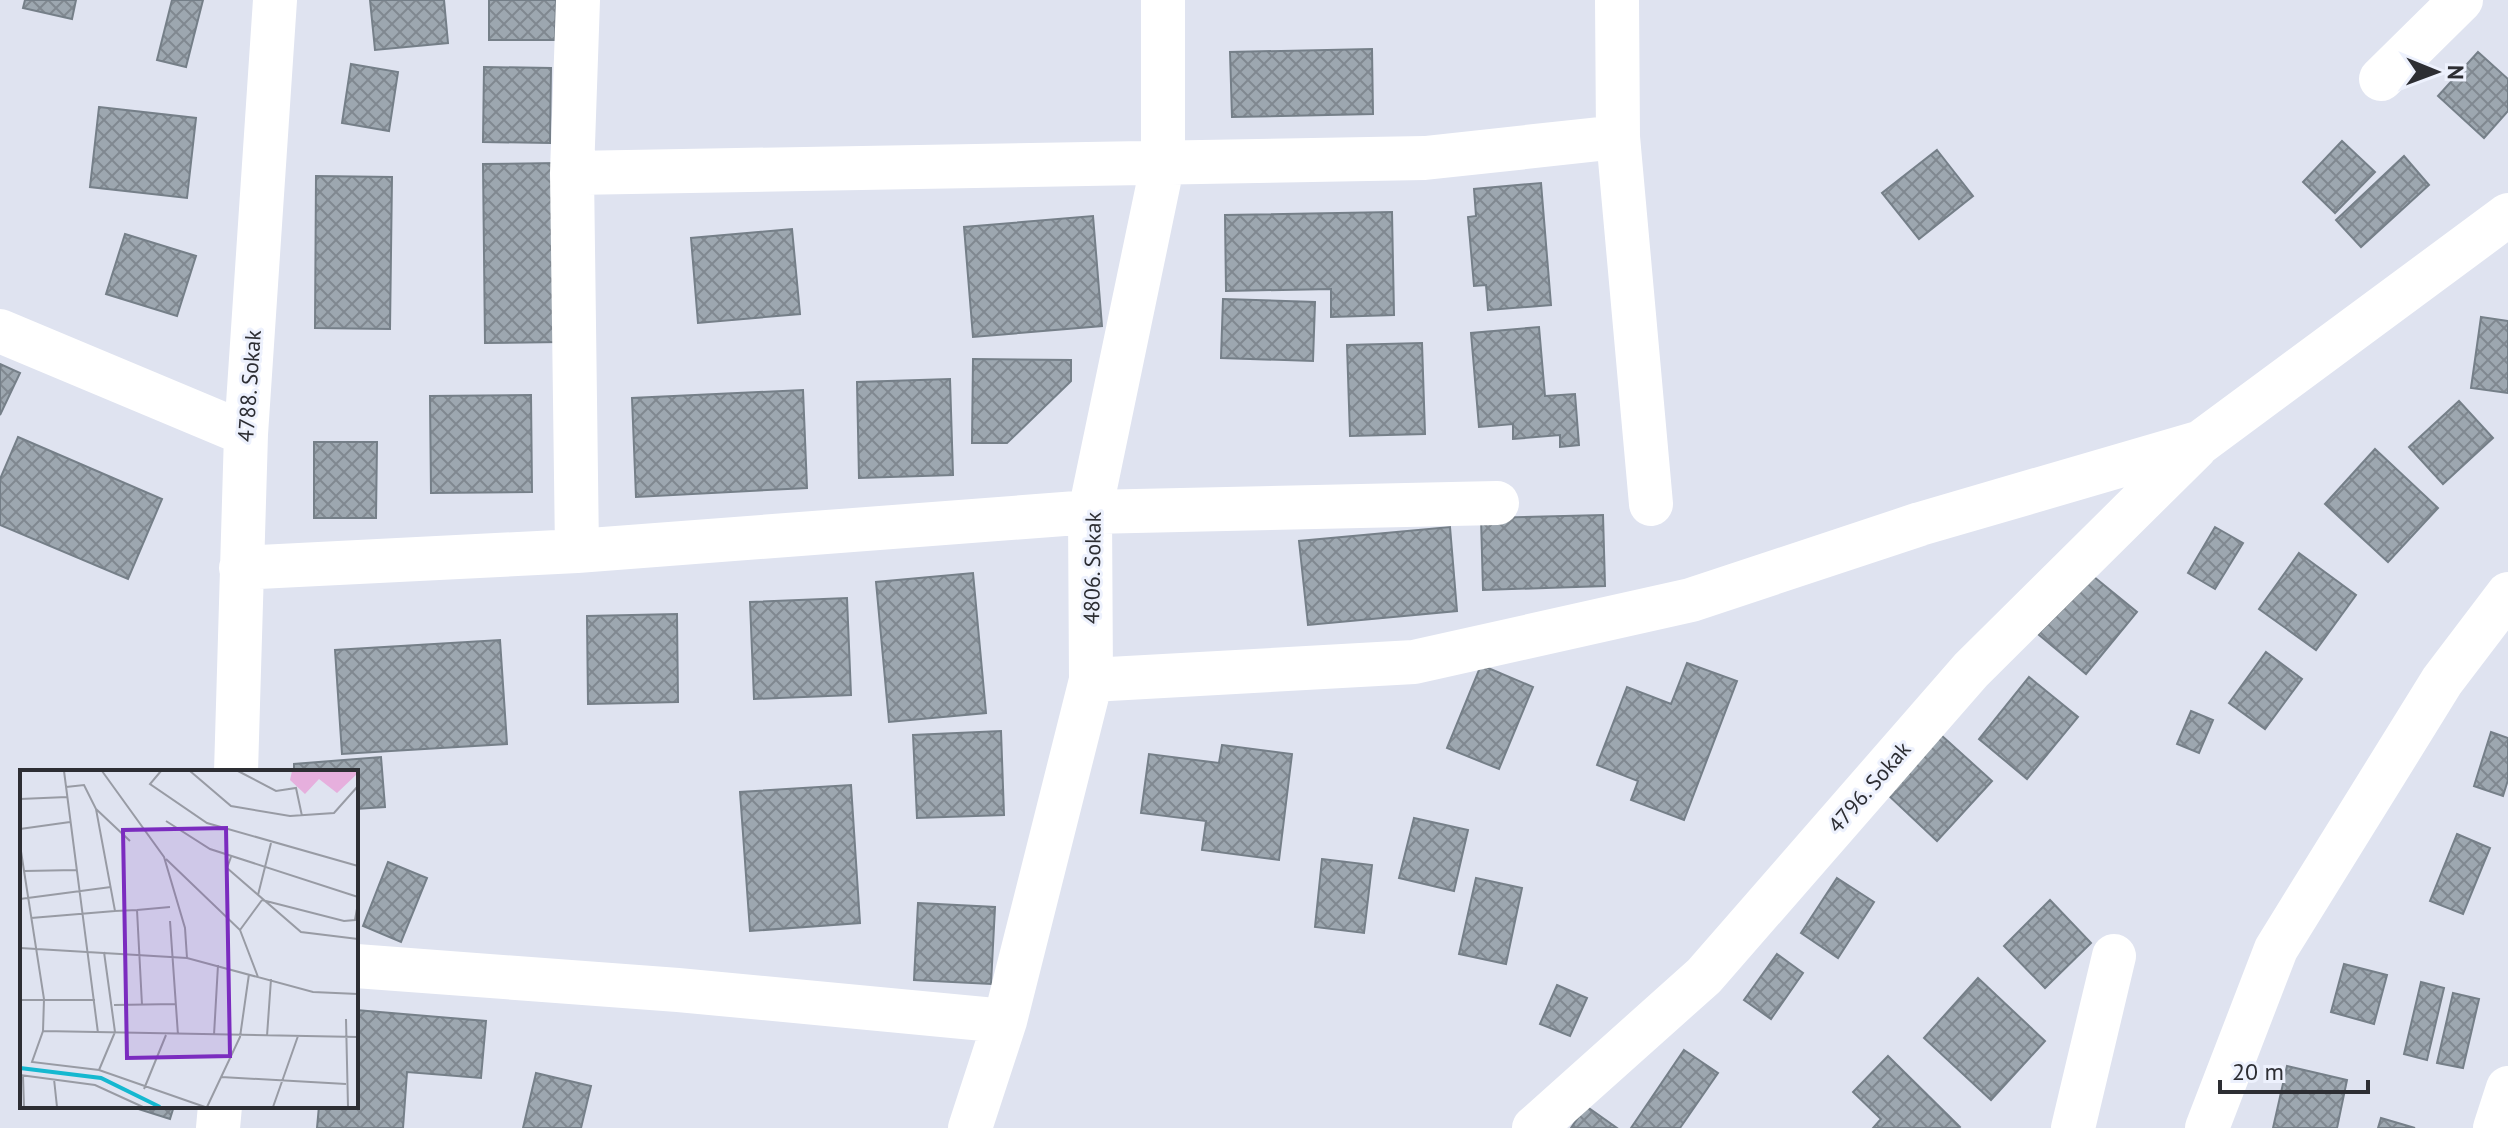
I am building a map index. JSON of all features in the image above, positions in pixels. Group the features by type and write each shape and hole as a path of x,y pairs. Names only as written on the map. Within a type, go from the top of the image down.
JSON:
{"street":[{"name":"4788. Sokak","path":"236,770 246,434 275,0"},
{"path":"577,551 572,173 578,0"},
{"name":"4806. Sokak","path":"970,1128 1005,1021 1091,680 1090,512 1163,162 1163,0"},
{"path":"1617,0 1618,137 1651,504"},
{"path":"2381,79 2461,0"},
{"path":"572,173 1425,158 1618,137"},
{"path":"1091,680 1414,662 1691,600 1920,524 2201,442 2508,215"},
{"path":"0,331 246,434"},
{"name":"4796. Sokak","path":"1534,1128 1704,976 1971,670 2201,442"},
{"path":"241,568 577,551 1090,512 1497,503"},
{"path":"2207,1128 2276,949 2442,681 2508,594"},
{"path":"2073,1128 2114,956"},
{"path":"358,966 678,990 1005,1021"},
{"path":"2495,1128 2508,1088"},
{"path":"218,1128 220,1108"}],"building":[{"path":"25,0 76,0 72,19 23,8"},
{"path":"172,0 203,0 186,67 157,60"},
{"path":"370,0 444,0 448,43 375,50"},
{"path":"489,0 556,0 555,40 489,40"},
{"path":"1372,49 1373,114 1232,117 1230,52"},
{"path":"2478,52 2508,79 2508,111 2484,138 2438,96"},
{"path":"351,64 398,72 389,131 342,123"},
{"path":"484,67 551,68 550,143 483,142"},
{"path":"99,107 196,118 187,198 90,187"},
{"path":"2342,141 2375,172 2335,213 2303,182"},
{"path":"1937,150 1973,196 1919,239 1882,193"},
{"path":"2404,156 2429,185 2361,247 2336,220"},
{"path":"558,163 561,342 485,343 483,164"},
{"path":"316,176 392,177 390,329 315,328"},
{"path":"1541,183 1551,305 1488,310 1486,285 1474,286 1468,217 1476,216 1474,189"},
{"path":"1392,212 1394,315 1331,317 1331,289 1226,291 1225,215"},
{"path":"1093,216 1102,326 973,337 964,227"},
{"path":"792,229 800,314 698,323 691,238"},
{"path":"125,234 196,256 177,316 106,294"},
{"path":"1223,299 1315,302 1313,361 1221,358"},
{"path":"2481,317 2508,321 2508,393 2471,388"},
{"path":"1539,327 1545,396 1575,394 1579,445 1560,447 1560,435 1513,439 1513,424 1479,427 1471,333"},
{"path":"1422,343 1425,434 1350,436 1347,345"},
{"path":"973,359 1071,360 1071,381 1007,443 972,443"},
{"path":"0,364 20,373 0,415"},
{"path":"950,379 953,475 859,478 857,382"},
{"path":"803,390 807,488 636,497 632,398"},
{"path":"531,395 532,492 431,493 430,396"},
{"path":"2459,401 2493,438 2443,484 2409,447"},
{"path":"18,437 162,499 128,579 0,525 0,479"},
{"path":"314,442 377,442 376,518 314,518"},
{"path":"2375,449 2438,508 2388,562 2325,504"},
{"path":"1603,515 1605,586 1483,590 1481,518"},
{"path":"1450,527 1457,611 1308,625 1299,541"},
{"path":"2215,527 2243,543 2215,589 2188,573"},
{"path":"2299,553 2356,595 2316,650 2259,609"},
{"path":"2088,572 2137,612 2086,674 2038,634"},
{"path":"973,573 986,713 889,722 876,582"},
{"path":"847,598 851,695 754,699 750,602"},
{"path":"677,614 678,702 588,704 587,616"},
{"path":"500,640 507,744 342,754 335,650"},
{"path":"2266,652 2302,679 2265,729 2229,703"},
{"path":"1687,663 1737,681 1684,820 1631,800 1638,781 1597,765 1627,687 1671,704"},
{"path":"1481,665 1533,687 1499,769 1447,748"},
{"path":"2029,677 2078,717 2027,779 1979,739"},
{"path":"2191,711 2213,720 2199,753 2177,744"},
{"path":"1001,731 1004,815 917,818 913,735"},
{"path":"2491,732 2508,738 2508,780 2503,796 2474,786"},
{"path":"1941,735 1992,781 1937,841 1887,794"},
{"path":"1222,745 1292,754 1279,860 1202,850 1206,821 1141,813 1149,754 1219,763"},
{"path":"381,757 385,807 358,809 358,770 294,770 294,764"},
{"path":"851,785 860,923 750,931 740,792"},
{"path":"1414,818 1468,830 1454,891 1399,878"},
{"path":"2457,834 2490,848 2463,914 2430,901"},
{"path":"1322,859 1372,865 1364,933 1315,927"},
{"path":"388,862 427,878 401,942 363,926"},
{"path":"1476,878 1522,888 1506,964 1459,954"},
{"path":"1837,878 1874,902 1838,958 1801,933"},
{"path":"2050,900 2091,943 2045,988 2004,946"},
{"path":"918,903 995,907 991,984 914,980"},
{"path":"1777,954 1803,973 1771,1019 1744,1000"},
{"path":"2344,964 2387,975 2374,1024 2331,1012"},
{"path":"1978,978 2045,1041 1991,1100 1924,1038"},
{"path":"2421,982 2444,988 2427,1060 2404,1054"},
{"path":"1557,985 1587,998 1570,1036 1540,1024"},
{"path":"2453,993 2479,999 2463,1068 2437,1063"},
{"path":"358,1010 486,1021 481,1078 407,1072 403,1128 317,1128 319,1108 358,1108"},
{"path":"1684,1050 1718,1073 1680,1128 1631,1128"},
{"path":"1888,1056 1959,1128 1873,1128 1881,1119 1853,1092"},
{"path":"2287,1066 2347,1080 2337,1128 2273,1128"},
{"path":"536,1073 591,1086 581,1128 523,1128"},
{"path":"1586,1106 1617,1128 1571,1128"},
{"path":"135,1108 173,1108 170,1119"},
{"path":"2381,1118 2415,1128 2378,1128"}]}
